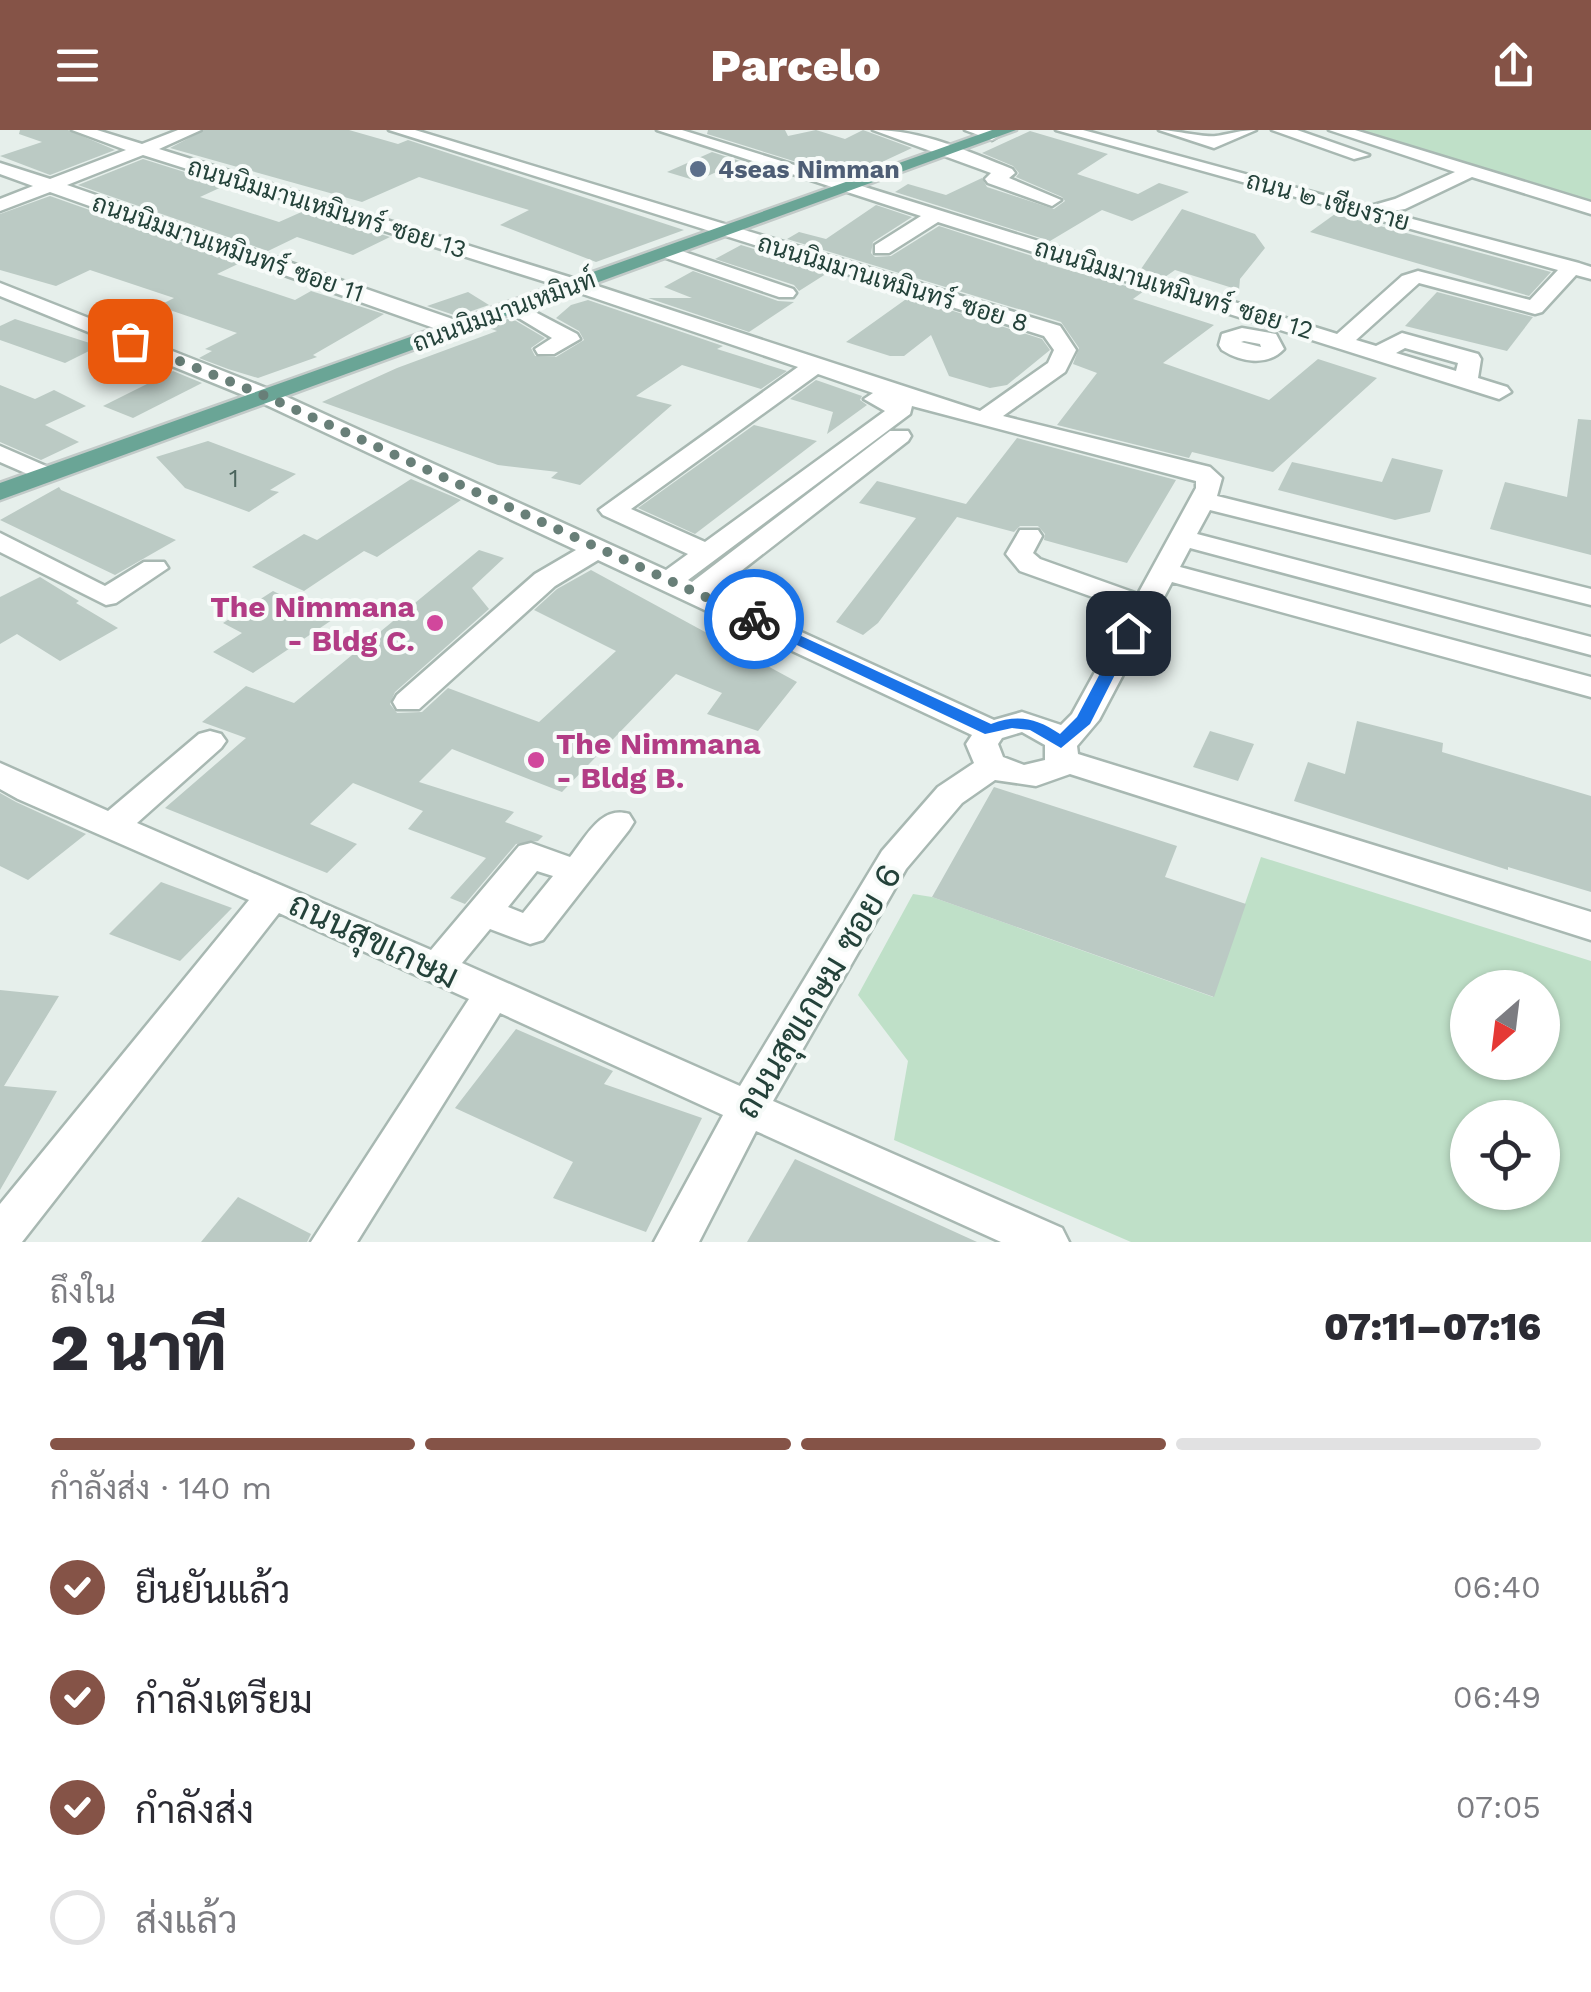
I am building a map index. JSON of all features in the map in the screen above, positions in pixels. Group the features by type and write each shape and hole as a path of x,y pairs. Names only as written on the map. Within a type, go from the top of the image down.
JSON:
{"main road":[{"name":"ถนนนิมมานเหมินท์","path":"0,492 1000,133"}],"street":[{"name":"ถนนนิมมานเหมินทร์ ซอย 13","path":"80,130 575,285 810,369"},
{"path":"0,205 193,130"},
{"name":"ถนนนิมมานเหมินทร์ ซอย 8","path":"397,130 1052,331 1066,350 1057,367 984,419"},
{"name":"ถนนนิมมานเหมินทร์ ซอย 12","path":"669,130 936,214 1252,329 1341,342 1378,354 1402,340 1470,360 1466,381 1499,392"},
{"path":"881,130 951,150 1006,173 994,179 1052,200"},
{"path":"973,130 1000,133"},
{"name":"ถนน ๒ เชียงราย","path":"1064,130 1379,208 1582,270"},
{"path":"1166,130 1214,143 1248,130"},
{"path":"1280,130 1359,155 1392,147"},
{"path":"1337,130 1591,208"},
{"name":"ถนนนิมมานเหมินทร์ ซอย 11","path":"0,168 456,328"},
{"path":"1379,208 1398,205 1420,188 1462,168"},
{"path":"1496,200 1523,187"},
{"path":"1461,189 1572,224"},
{"path":"882,248 936,214"},
{"path":"667,252 786,292"},
{"path":"1341,342 1418,277 1535,308 1582,270"},
{"path":"0,290 268,397 600,547 696,592 992,748 1026,777 1049,772 1084,720 1211,482 1202,472 937,407 810,369"},
{"path":"0,311 26,300"},
{"path":"514,307 569,339 546,350"},
{"path":"1210,320 1252,329 1354,366"},
{"path":"708,553 612,510 810,369"},
{"path":"670,580 902,409 810,369"},
{"path":"696,592 937,407"},
{"path":"0,453 46,475"},
{"path":"1202,500 1591,597"},
{"path":"1028,536 1019,554 1030,565 1143,604"},
{"path":"1181,538 1591,646"},
{"path":"0,540 106,596 154,568"},
{"path":"408,702 545,580 600,547"},
{"path":"1162,571 1591,687"},
{"path":"1546,675 1560,590"},
{"path":"992,748 1010,723 1034,724 1062,751 1591,926"},
{"path":"112,826 210,741"},
{"name":"ถนนสุขเกษม ซอย 6","path":"676,1242 746,1109 894,860 992,748"},
{"name":"ถนนสุขเกษม","path":"0,774 29,791 274,894 1047,1242"},
{"path":"483,912 530,930 617,822"},
{"path":"436,969 531,856 556,864"},
{"path":"0,1236 274,894"},
{"path":"333,1242 492,995"}],"green space":[{"path":"1359,130 1591,130 1591,201"},
{"path":"1261,857 1591,961 1591,1242 1131,1242 894,1140 908,1061 858,995 913,894 932,897 1213,997"}],"building":[{"path":"20,130 68,130 115,150 50,175 0,156 42,142 19,134"},
{"path":"204,130 349,130 398,144 408,140 684,230 596,262 500,225 529,210 419,177 362,202 170,148"},
{"path":"708,130 785,130 788,136 816,130 845,139 863,130 912,148 854,175 825,166 819,169 707,134"},
{"path":"1030,131 1108,154 1077,174 1138,194 1159,183 1189,192 1132,221 1102,210 1050,241 895,192 908,184 946,195 982,178 987,187 1054,209 1065,201 1062,197 1016,177 1019,173 1013,166 982,153"},
{"name":"4seas Nimman","path":"712,152 740,161 697,181 667,172"},
{"path":"143,159 226,185 200,197 279,222 306,210 390,237 353,255 297,237 268,251 78,185"},
{"path":"50,196 240,263 217,274 295,300 311,291 384,314 313,355 317,357 258,378 228,369 199,358 212,351 205,349 237,333 158,306 174,298 90,270 56,286 0,270 0,214"},
{"path":"876,205 912,217 873,242 871,253 875,257 891,256 939,226 1051,262 1047,264 1144,291 1133,299 1214,325 1163,363 1269,400 1318,359 1377,378 1273,472 1192,452 1189,458 1057,425 1097,373 1073,364 1079,348 1061,322 787,239 799,232 826,239"},
{"path":"1182,209 1255,234 1265,248 1240,279 1239,290 1175,270 1165,277 1141,269"},
{"path":"1335,214 1551,272 1529,296 1310,232"},
{"path":"741,245 829,272 799,291 794,285 715,259"},
{"path":"693,271 778,301 794,302 749,332 648,298 692,298 664,287"},
{"path":"468,292 489,305 457,316 427,306"},
{"path":"1437,292 1533,317 1507,351 1405,326"},
{"path":"909,297 1042,339 1050,350 1007,385 990,388 949,376 931,335 904,356 890,356 846,342"},
{"path":"588,300 787,371 761,389 682,365 636,396 672,405 580,485 551,478 558,472 498,465 322,402 397,368 497,331 486,327 511,318 545,338 531,348 535,356 556,357 584,340 579,331 556,318 571,305"},
{"path":"15,319 99,346 65,363 0,340 0,326"},
{"path":"173,371 202,383 133,418 103,406"},
{"path":"816,380 862,396 860,400 867,405 827,434 833,412 790,399"},
{"path":"0,385 35,399 54,390 86,406 45,425 79,442 41,460 0,442"},
{"path":"1578,419 1591,420 1591,555 1490,529 1505,482 1567,497"},
{"path":"754,425 817,441 695,534 638,508"},
{"path":"1017,438 1176,480 1127,563 1044,540 1045,534 1038,526 1020,526 1014,532 957,517 878,623 863,635 836,622 916,518 859,503 877,481 966,504"},
{"path":"208,441 296,474 270,490 279,492 249,512 185,488 156,457"},
{"path":"1392,458 1443,470 1430,512 1395,520 1278,490 1292,462 1382,482"},
{"path":"411,479 461,500 377,557 364,551 304,591 252,567 304,534 317,540"},
{"path":"59,487 176,540 115,575 0,520"},
{"path":"479,550 504,558 472,588 489,609 395,692 390,704 397,713 422,712 448,688 539,722 616,651 534,610 557,589 591,570 797,682 758,731 707,714 722,693 676,674 562,792 452,749 419,782 514,812 505,822 543,836 538,841 516,844 465,904 450,898 486,858 408,829 423,811 353,783 310,824 357,844 327,873 165,808 246,738 202,722 246,686 294,703"},
{"path":"40,577 118,628 60,661 17,634 0,644 0,597"},
{"path":"273,591 332,620 253,673 213,652 242,633 223,623"},
{"path":"1357,721 1443,743 1442,752 1591,796 1591,892 1508,870 1294,801 1308,762 1345,774"},
{"path":"1210,731 1254,744 1238,781 1193,767"},
{"path":"994,787 1177,846 1165,877 1246,904 1214,997 932,897"},
{"path":"0,793 86,834 28,880 0,866"},
{"path":"161,882 232,908 180,961 109,934"},
{"path":"0,990 59,996 4,1086 57,1091 0,1190"},
{"path":"516,1029 613,1071 604,1084 702,1118 646,1232 553,1198 573,1162 455,1108"},
{"path":"795,1159 977,1242 747,1242"},
{"path":"238,1197 311,1234 307,1242 201,1242"}],"way so far":[{"path":"130,341 268,397 754,619"}],"place":[{"name":"4seas Nimman","path":"698,169"},
{"name":"The Nimmana - Bldg C.","path":"435,623"},
{"name":"The Nimmana - Bldg B.","path":"536,760"}],"route":[{"path":"754,619 990,730 1010,723 1034,724 1061,742 1084,720 1128,633"}]}
